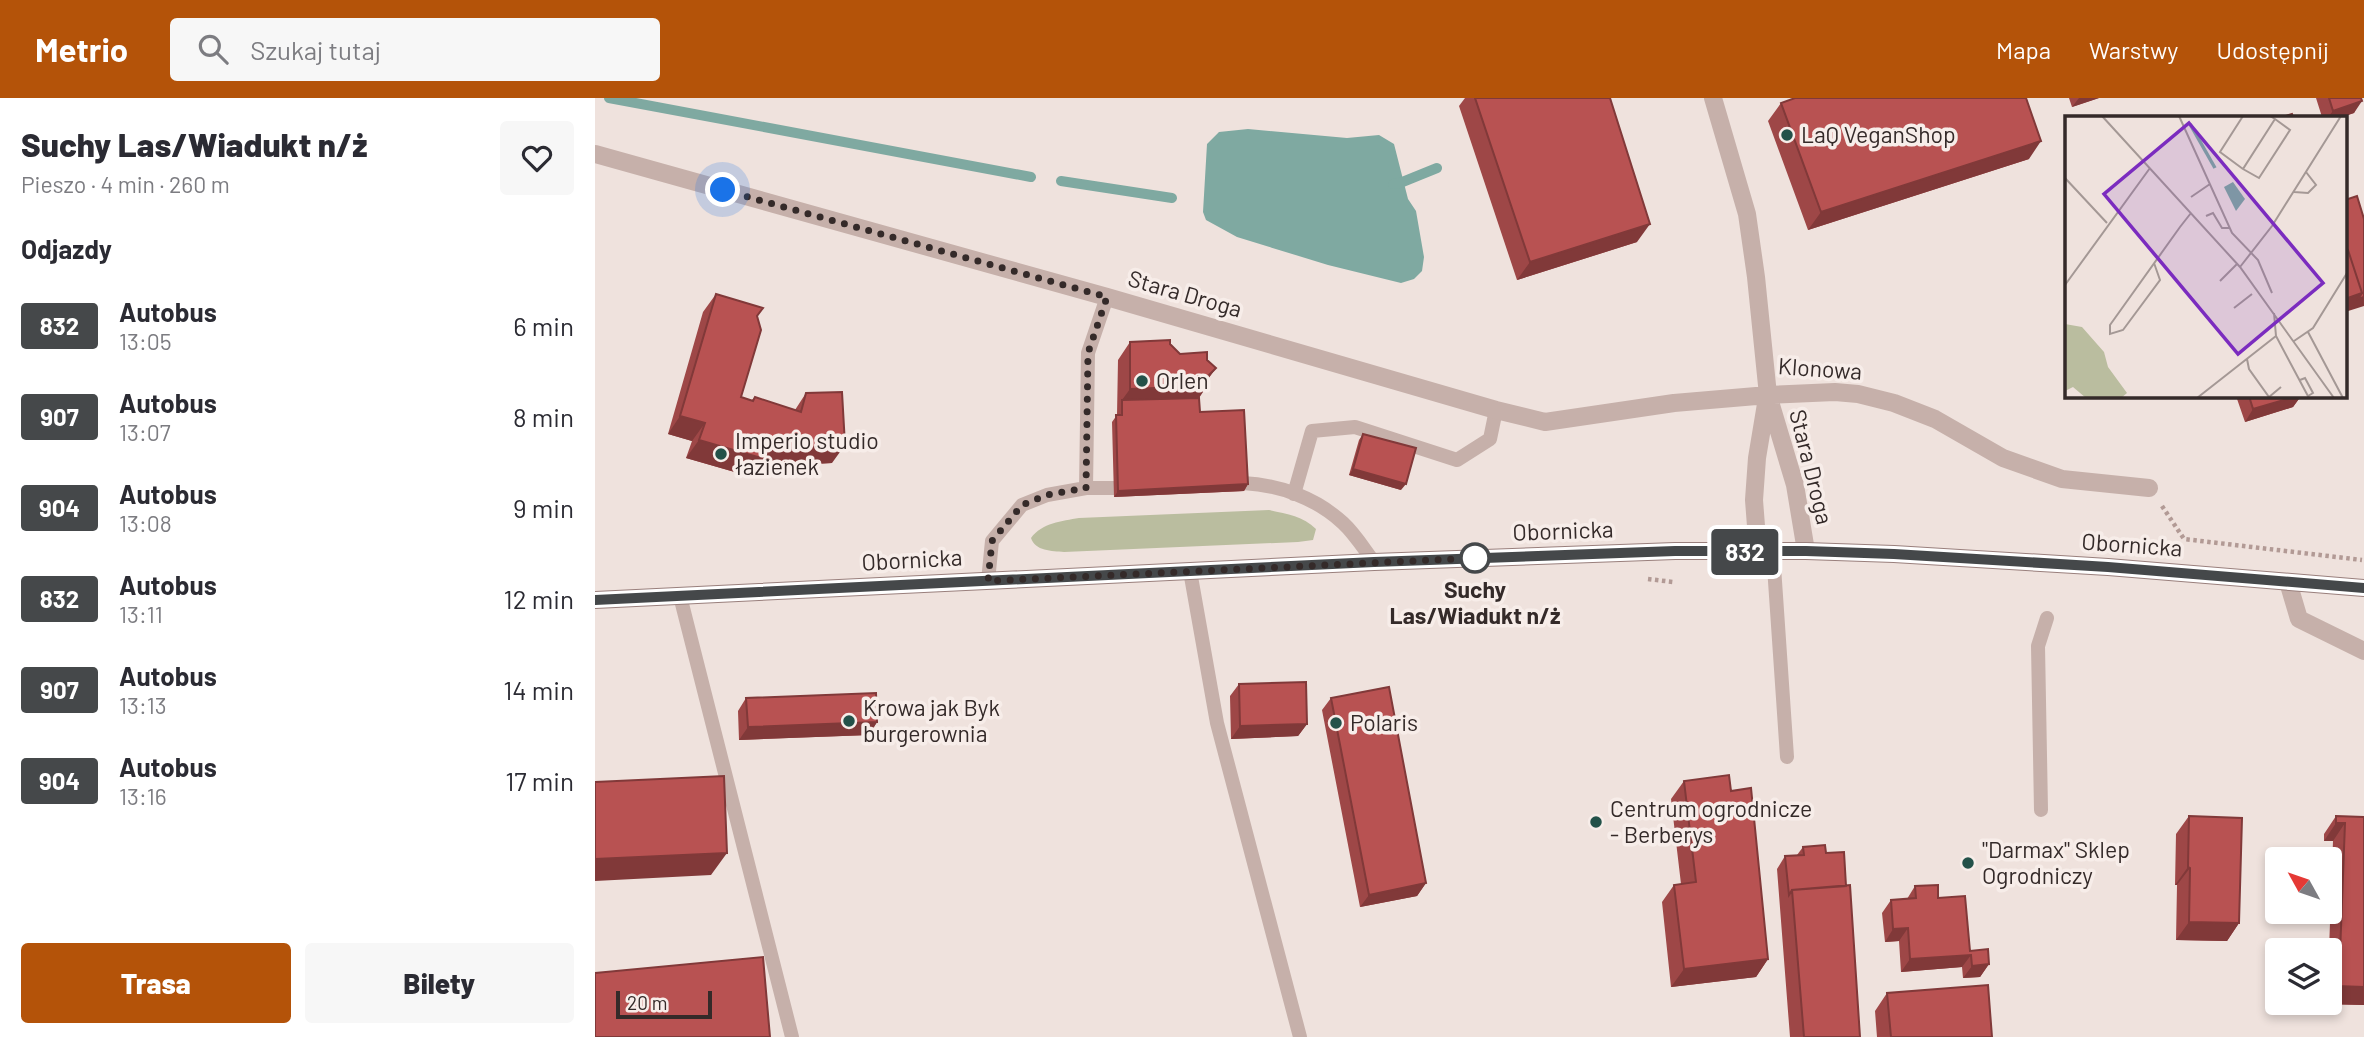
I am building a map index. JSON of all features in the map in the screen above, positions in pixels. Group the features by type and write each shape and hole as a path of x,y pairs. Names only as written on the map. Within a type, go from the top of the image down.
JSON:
{"main road":[{"name":"Obornicka","path":"595,600 1374,562 1675,551 1806,551 1907,555 2095,566 2364,588"}],"street":[{"name":"Klonowa","path":"1713,98 1747,214 1768,395 1835,392 1858,394 1894,403 1935,419 2003,458 2061,479 2149,488"},
{"name":"Stara Droga","path":"595,154 1545,422 1674,403 1768,395"},
{"name":"Stara Droga","path":"1768,395 1795,485 1806,551"},
{"name":"Stara Droga","path":"1765,552 1754,500 1756,468 1768,395"},
{"path":"2288,582 2299,619 2364,651"}],"lane":[{"path":"1086,488 1088,353 1107,297"},
{"path":"1294,494 1312,431 1355,427 1457,460 1490,439 1496,410"},
{"path":"1243,483 1265,484 1319,505 1345,524 1374,562"},
{"path":"988,581 992,541 1022,505 1047,495 1086,488 1114,488"},
{"path":"1765,552 1787,757"},
{"path":"1189,571 1217,723 1300,1037"},
{"path":"680,596 792,1037"},
{"path":"2041,810 2038,646 2047,618"}],"path":[{"path":"2149,488 2184,539 2364,560"}],"green space":[{"path":"1269,510 1306,521 1316,529 1313,540 1064,552 1040,548 1031,538 1047,526 1079,518"}],"water":[{"path":"1248,129 1347,138 1379,135 1394,144 1408,199 1416,211 1424,257 1422,271 1414,279 1401,283 1328,265 1237,237 1206,220 1203,212 1207,144 1219,132"}],"building":[{"path":"1475,98 1610,98 1650,224 1530,262"},
{"path":"1795,98 2026,98 2041,141 1821,212 1781,103"},
{"path":"2329,98 2361,98 2362,101 2333,111"},
{"path":"2357,196 2364,219 2364,297 2358,299 2362,293 2347,250 2347,199"},
{"path":"2347,250 2362,293 2347,298"},
{"path":"716,294 763,308 757,316 761,330 741,397 753,401 755,397 801,412 806,393 842,392 845,445 767,450 765,459 699,440 705,423 680,416"},
{"path":"1170,340 1170,344 1180,354 1207,352 1207,360 1216,368 1208,376 1207,386 1130,389 1130,342"},
{"path":"2249,397 2295,397 2253,409"},
{"path":"1199,398 1200,412 1244,410 1248,484 1118,491 1116,415 1122,415 1122,400"},
{"path":"1363,434 1416,448 1406,484 1353,469"},
{"path":"1306,682 1307,724 1240,726 1239,684"},
{"path":"1389,687 1426,883 1369,895 1331,698"},
{"path":"876,693 877,722 748,727 746,698"},
{"path":"1729,775 1731,791 1751,788 1768,959 1684,969 1674,885 1696,882 1684,781"},
{"path":"724,776 727,853 595,859 595,782"},
{"path":"2189,816 2242,818 2239,923 2189,922"},
{"path":"2336,816 2364,817 2364,987 2342,986 2341,938 2345,823 2336,823"},
{"path":"1825,845 1826,853 1844,852 1846,886 1792,890 1789,895 1785,856 1804,855 1803,847"},
{"path":"1850,885 1860,1037 1804,1037 1792,890"},
{"path":"1938,885 1938,898 1965,896 1970,951 1988,949 1989,964 1972,966 1971,955 1910,959 1908,928 1893,929 1891,900 1916,898 1915,886"},
{"path":"763,957 770,1037 595,1037 595,973"},
{"path":"1988,985 1992,1037 1891,1037 1887,993"}],"waterway":[{"path":"609,98 1031,177"},
{"path":"1393,184 1437,168"},
{"path":"1061,181 1172,198"}],"bus line":[{"name":"832","path":"595,600 1374,562 1675,551 1894,554 2108,567 2364,588"}],"place":[{"name":"LaQ VeganShop","path":"1787,135"},
{"name":"Orlen","path":"1142,381"},
{"name":"Imperio studio łazienek","path":"721,454"},
{"name":"Suchy Las/Wiadukt n/ż","path":"1475,558"},
{"name":"Krowa jak Byk burgerownia","path":"849,721"},
{"name":"Polaris","path":"1336,723"},
{"name":"Centrum ogrodnicze - Berberys","path":"1596,822"},
{"name":"\"Darmax\" Sklep Ogrodniczy","path":"1968,863"}],"route":[{"path":"723,190 1107,297 1088,353 1086,488 1047,495 1022,505 992,541 988,581 1475,558"}]}
